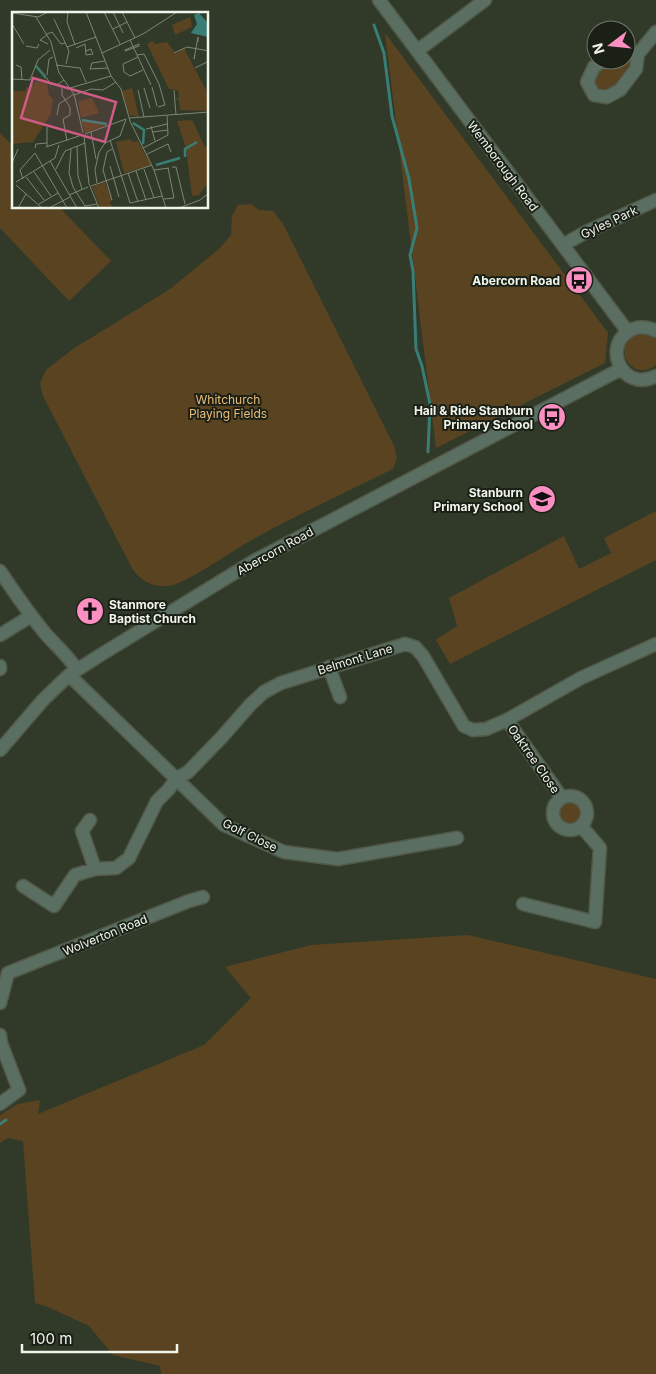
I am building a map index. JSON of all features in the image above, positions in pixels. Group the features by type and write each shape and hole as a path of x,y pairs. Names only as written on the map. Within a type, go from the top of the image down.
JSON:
{"street":[{"name":"Wemborough Road","path":"379,0 628,332"},
{"path":"417,51 485,0"},
{"path":"636,50 656,32"},
{"path":"593,70 587,82 594,95 607,97 620,90 635,70"},
{"name":"Gyles Park","path":"563,245 586,232 656,200"},
{"path":"656,331 636,328 628,332 622,338 616,353 621,369 634,379 650,379 656,376"},
{"name":"Abercorn Road","path":"0,750 43,700 73,672 254,561 621,369"},
{"path":"0,572 31,616 71,661 73,672 176,779"},
{"path":"0,635 31,616"},
{"name":"Belmont Lane","path":"23,886 54,906 75,875 95,869 116,868 129,858 157,800 169,789 176,779 188,772 264,692 282,683 404,644 415,647 423,656 464,726 473,730 486,729 507,720 581,678 656,644"},
{"path":"329,667 340,697"},
{"name":"Oaktree Close","path":"507,720 562,798"},
{"name":"Golf Close","path":"176,779 224,825 284,852 338,859 457,838"},
{"name":"Oaktree Close","path":"573,796 583,801 588,812 582,827 571,831 565,830 556,823 553,812 557,802 562,798 573,796"},
{"path":"90,820 82,831 95,869"},
{"path":"523,904 595,922 600,848 582,827"},
{"name":"Wolverton Road","path":"0,1003 4,970 203,897"},
{"path":"0,1035 19,1090 0,1104"}],"green space":[{"path":"385,33 608,333 605,363 436,448"},
{"path":"596,70 629,70 618,87 604,90 592,85 592,74"},
{"path":"0,133 12,145 12,209 61,209 111,261 69,301 0,228"},
{"name":"Whitchurch Playing Fields","path":"251,204 259,210 273,211 283,224 394,446 397,458 393,469 280,525 184,580 169,586 153,585 141,578 133,570 43,396 40,383 46,370 73,349 170,289 220,248 231,235 232,216 238,205"},
{"path":"644,333 656,338 656,365 646,370 638,369 631,365 626,358 624,350 626,343 633,336"},
{"path":"656,511 656,560 450,664 436,640 457,626 449,598 564,536 579,569 611,553 604,538"},
{"path":"570,801 578,805 582,813 578,821 570,825 562,821 558,813 562,805"},
{"path":"468,935 656,979 656,1374 161,1374 160,1366 113,1355 89,1326 35,1303 23,1141 8,1138 0,1143 0,1115 18,1104 40,1100 38,1114 204,1045 251,998 225,967 311,945"}],"waterway":[{"path":"374,25 384,53 392,116 409,179 417,228 410,255 413,271 416,349 422,366 430,404 428,452"},
{"path":"0,1124 6,1120"}],"place":[{"name":"Abercorn Road","path":"579,280"},
{"name":"Hail & Ride Stanburn Primary School","path":"552,417"},
{"name":"Stanburn Primary School","path":"542,499"},
{"name":"Stanmore Baptist Church","path":"90,611"}]}
